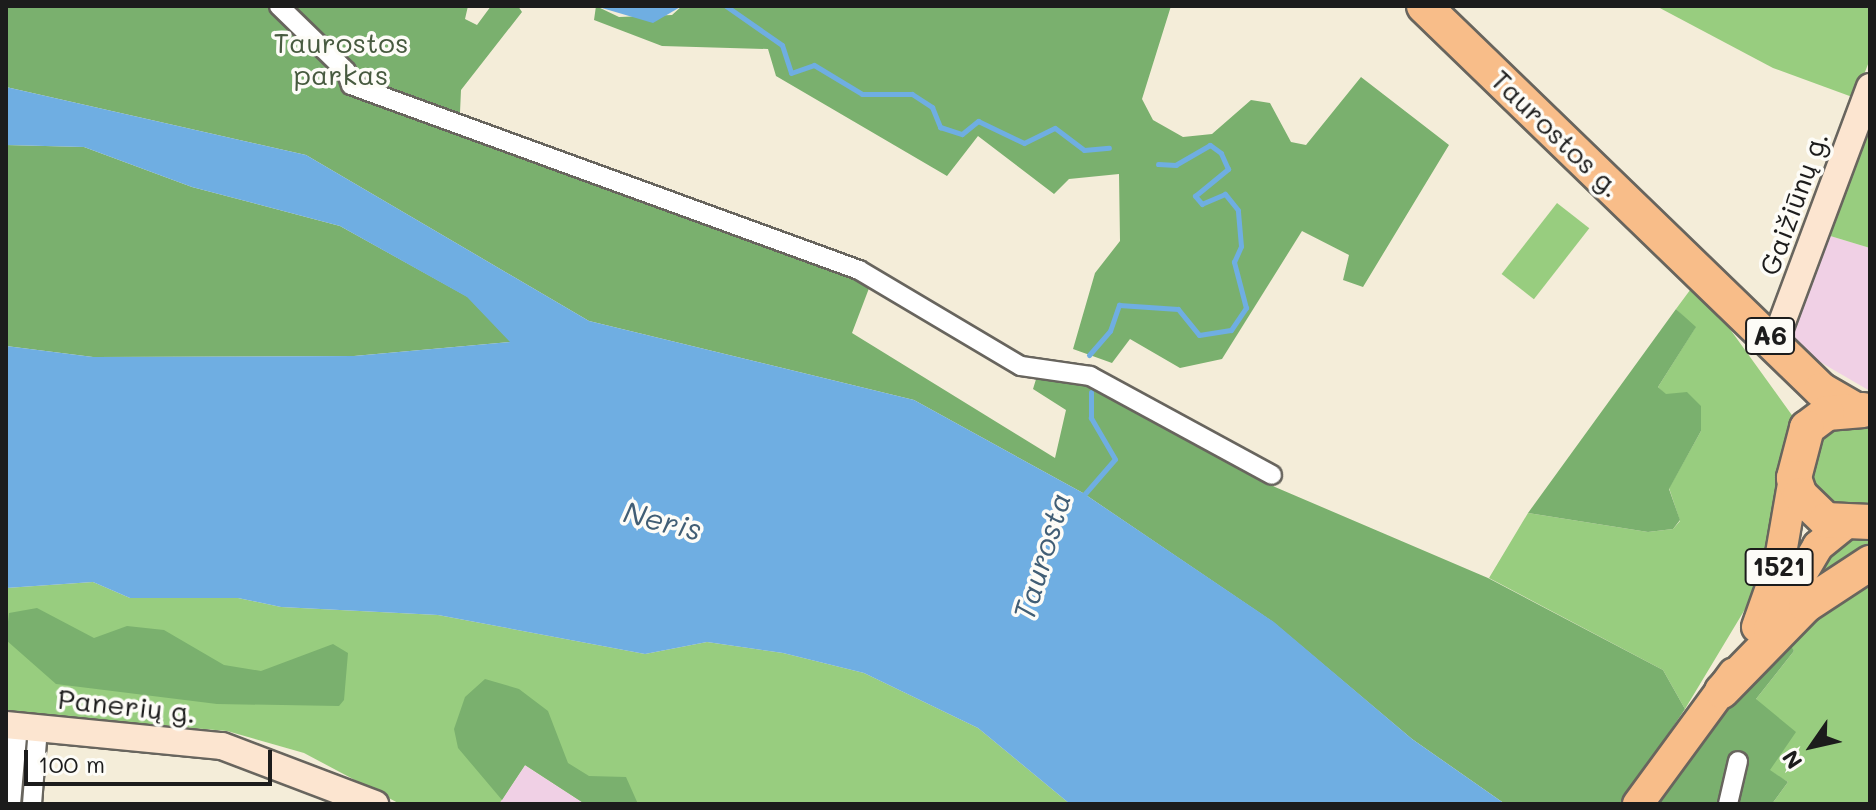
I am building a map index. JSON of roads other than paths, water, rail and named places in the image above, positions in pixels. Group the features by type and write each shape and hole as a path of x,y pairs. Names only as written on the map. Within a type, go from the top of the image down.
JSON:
{"highway":[{"name":"Taurostos g.","path":"1424,6 1691,260"},
{"name":"A6","path":"1691,260 1821,390 1861,409"},
{"name":"A6","path":"1691,260 1793,395 1807,428 1861,409"},
{"path":"1807,428 1793,460 1794,478 1811,510 1857,524"},
{"path":"1722,691 1806,605 1870,563"}],"main road":[{"name":"1521","path":"1748,652 1779,565 1794,478"},
{"name":"1521","path":"1638,804 1722,691 1818,546 1857,524"}],"street":[{"path":"279,6 346,71 351,85 859,270 1021,366 1090,376 1272,475"},
{"name":"Gaižiūnų g.","path":"1775,341 1870,87"},
{"path":"11,804 21,726"},
{"path":"21,726 32,804"},
{"name":"Panerių g.","path":"21,726 222,746 375,804"},
{"path":"1728,804 1738,761"}],"water":[{"path":"595,6 682,6 653,23"},
{"name":"Neris","path":"6,87 306,155 589,321 914,400 1083,493 1274,622 1412,739 1505,804 1070,804 978,728 864,673 783,653 707,642 645,654 438,615 281,607 238,598 130,598 93,582 6,588 6,346 93,357 354,356 510,342 467,297 340,226 192,187 84,147 6,145"}],"waterway":[{"name":"Taurosta","path":"726,6 782,45 791,73 814,65 862,94 912,94 932,107 940,127 962,134 978,121 1024,143 1055,128 1084,150 1109,148"},
{"name":"Taurosta","path":"1089,355 1110,331 1119,305 1178,309 1199,335 1231,330 1246,308 1234,262 1241,246 1238,210 1225,194 1202,204 1195,196 1228,169 1221,153 1210,145 1176,165 1158,164"},
{"name":"Taurosta","path":"1082,497 1115,459 1091,418 1091,392"}],"park label":[{"name":"Taurostos parkas","path":"341,58"}]}
